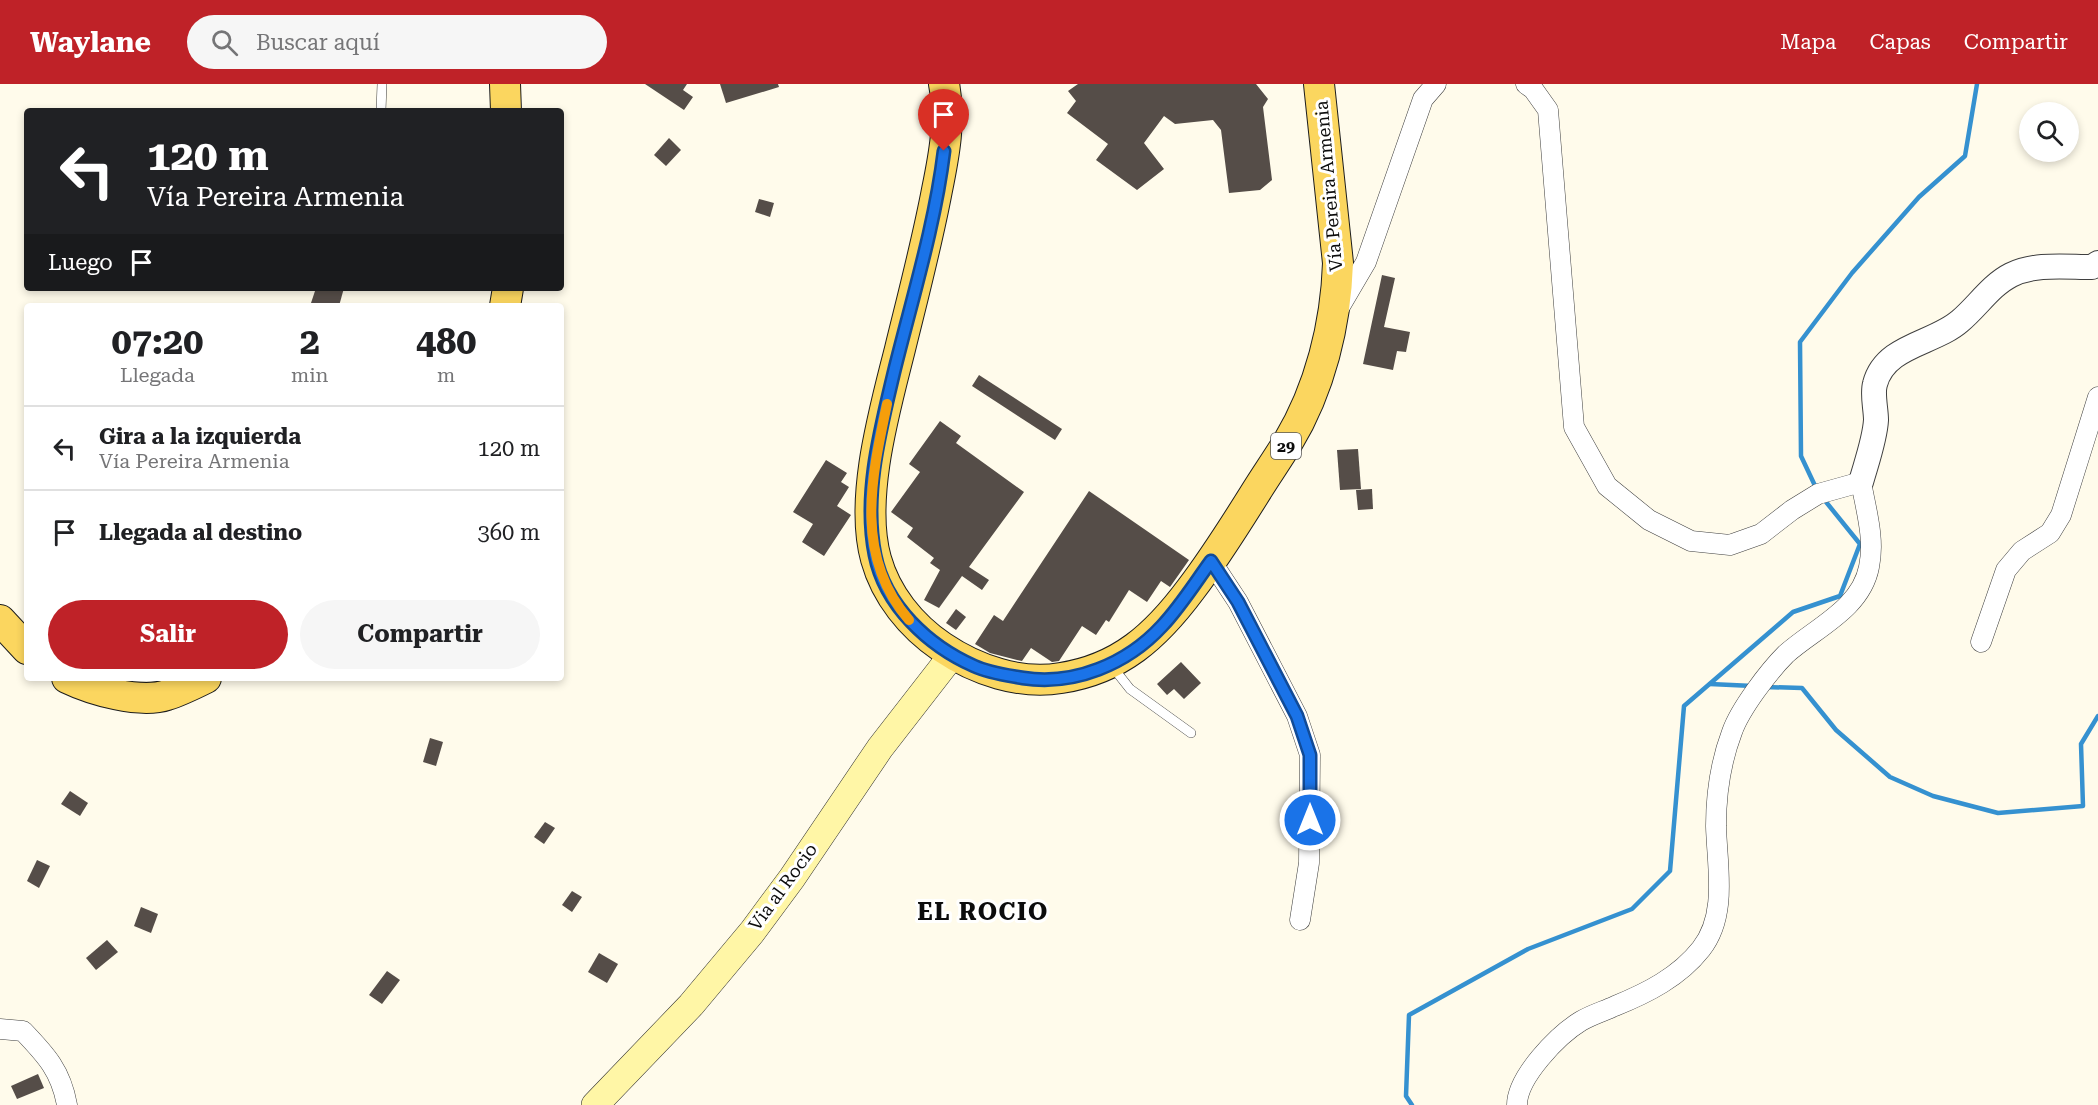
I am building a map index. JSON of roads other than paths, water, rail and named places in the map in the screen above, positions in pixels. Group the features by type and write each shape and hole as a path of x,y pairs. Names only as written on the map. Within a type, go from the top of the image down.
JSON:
{"main road":[{"path":"505,84 506,108"},
{"name":"Vía Pereira Armenia","path":"944,84 946,114 942,164 929,232 888,396 875,461 871,530 875,557 883,580 894,599 918,628 953,654 976,667 1026,678 1053,680 1080,676 1110,664 1134,649 1162,626 1211,561 1298,424 1322,361 1333,317 1338,263 1319,84"},
{"path":"0,620 24,646"},
{"name":"Via al Rocio","path":"595,1105 691,1005 752,932 792,878 892,731 953,654"},
{"path":"73,681 82,686 134,697 165,696 199,681"}],"street":[{"path":"1333,317 1366,262 1423,99 1436,84"},
{"path":"1526,84 1533,89 1548,110 1574,427 1607,486 1649,520 1690,541 1730,545 1761,534 1792,510 1818,494 1861,482"},
{"path":"1517,1105 1529,1073 1549,1047 1582,1020 1642,995 1672,978 1702,948 1717,916 1719,873 1716,824 1719,787 1732,732 1744,707 1786,655 1834,618 1860,592 1869,569 1872,541 1861,482 1876,422 1875,384 1885,364 1905,348 1937,337 1960,322 2009,275 2032,267 2096,268"},
{"path":"1981,642 2006,570 2022,551 2050,533 2061,515 2098,397"},
{"path":"1211,561 1238,602 1297,716 1310,755 1309,863 1300,920"},
{"path":"0,1029 23,1031 46,1055 63,1086 67,1105"}],"lane":[{"path":"381,108 382,84"},
{"path":"1110,664 1130,689 1191,733"}],"waterway":[{"path":"1817,490 1801,456 1800,342 1852,273 1919,197 1965,156 1977,84"},
{"path":"1412,1105 1406,1096 1409,1015 1528,949 1632,909 1670,871 1684,706 1793,612 1840,596 1860,544 1822,497"},
{"path":"1710,684 1753,686"},
{"path":"1764,687 1802,688 1836,730 1890,777 1933,796 1998,813 2083,806 2081,744 2098,716"}],"district":[{"name":"EL ROCIO","path":"983,912"}]}
